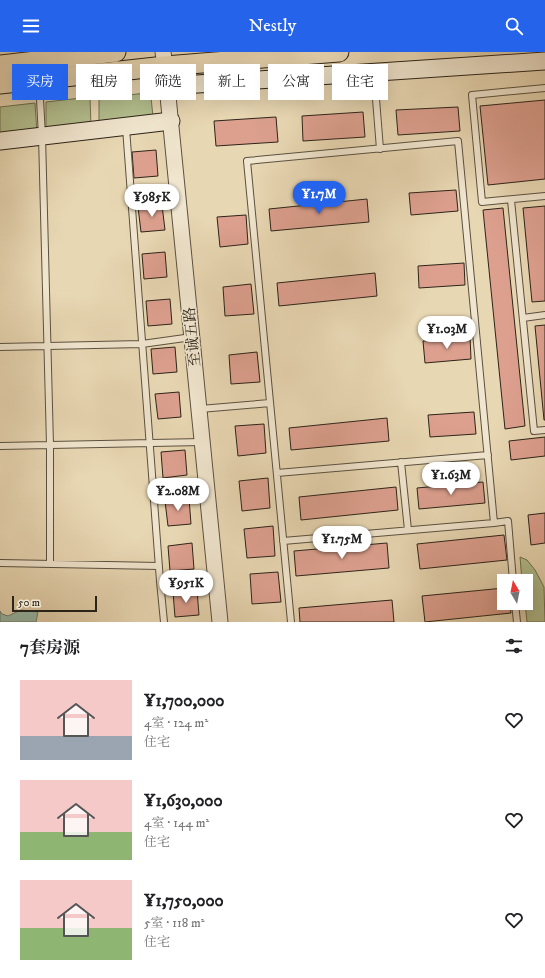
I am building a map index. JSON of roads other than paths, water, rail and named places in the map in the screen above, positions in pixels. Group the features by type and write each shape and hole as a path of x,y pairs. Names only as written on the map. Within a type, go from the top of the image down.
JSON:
{"main road":[{"path":"0,65 58,55 116,52"},
{"path":"68,74 164,59 339,52"},
{"path":"388,71 545,61"},
{"path":"196,84 332,75"},
{"path":"0,84 12,82"},
{"path":"0,141 170,121"}],"street":[{"name":"至诚五路","path":"168,100 220,622"}],"lane":[{"path":"545,88 472,95 482,202 545,196"},
{"path":"40,100 50,446 50,564"},
{"path":"376,100 380,149"},
{"path":"126,126 164,622"},
{"path":"291,622 247,161 458,141 494,523"},
{"path":"510,200 534,431 545,430"},
{"path":"523,318 545,315"},
{"path":"0,347 142,344 192,337"},
{"path":"199,409 270,403"},
{"path":"0,446 202,442"},
{"path":"277,473 488,455"},
{"path":"401,462 408,530"},
{"path":"283,542 508,521 512,574"},
{"path":"0,563 159,566"},
{"path":"160,581 216,577"},
{"path":"516,610 517,622"}]}
